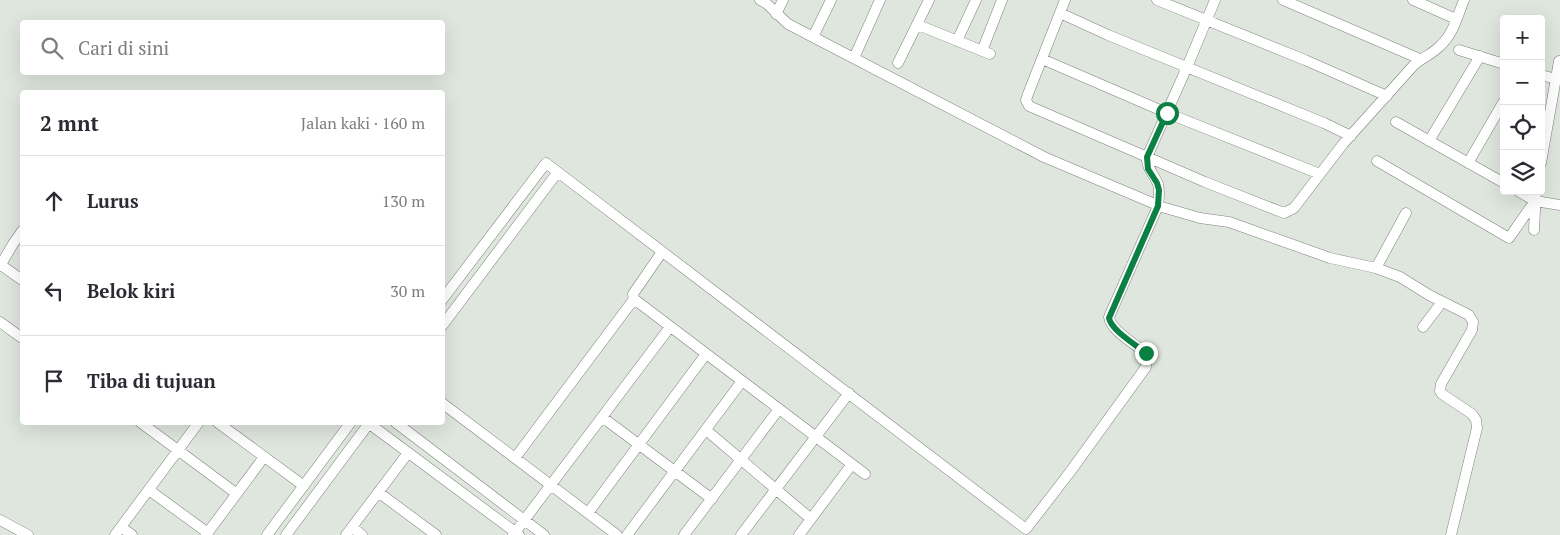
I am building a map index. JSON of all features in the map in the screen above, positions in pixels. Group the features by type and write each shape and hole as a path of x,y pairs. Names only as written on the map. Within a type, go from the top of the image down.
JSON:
{"street":[{"path":"760,0 767,4 788,24 1034,152 1158,206 1196,217 1228,222 1330,258 1376,268 1400,277 1442,302 1469,315 1473,322 1471,333 1441,384 1440,391 1472,414 1476,420 1477,428 1451,535"},
{"path":"776,14 783,0"},
{"path":"813,37 831,0"},
{"path":"854,58 880,0"},
{"path":"898,63 929,0"},
{"path":"958,41 976,0"},
{"path":"918,25 986,53 1002,0"},
{"path":"1065,0 1026,100 1029,106 1205,182 1284,213 1294,208 1351,136 1420,59 1442,45 1464,0"},
{"path":"1157,0 1387,96"},
{"path":"445,296 546,163 1026,529 1146,367 1146,353 1114,328 1109,322 1109,318 1158,206 1159,190 1148,169 1147,157 1215,0"},
{"path":"1284,0 1420,59"},
{"path":"1413,0 1456,19"},
{"path":"1060,13 1351,136"},
{"path":"1459,50 1500,63"},
{"path":"1429,141 1480,56"},
{"path":"1042,59 1167,113 1320,174"},
{"path":"1543,150 1559,61"},
{"path":"1545,76 1556,79"},
{"path":"1468,163 1502,105"},
{"path":"1545,119 1550,111"},
{"path":"1396,122 1500,181"},
{"path":"1377,161 1509,238 1536,196"},
{"path":"445,322 557,173"},
{"path":"1536,196 1560,205"},
{"path":"1534,230 1536,196"},
{"path":"1376,268 1406,213"},
{"path":"20,234 0,265 20,279"},
{"path":"662,252 633,294 634,300 865,474"},
{"path":"515,458 634,300"},
{"path":"1423,327 1442,302"},
{"path":"0,322 20,337"},
{"path":"372,425 516,534 524,520 670,327"},
{"path":"588,513 706,354"},
{"path":"627,535 742,381"},
{"path":"741,535 849,393"},
{"path":"445,405 617,535"},
{"path":"684,535 779,409"},
{"path":"602,417 712,499"},
{"path":"144,425 237,494"},
{"path":"132,535 118,531 197,425"},
{"path":"221,425 304,486"},
{"path":"267,535 349,425"},
{"path":"286,535 368,425"},
{"path":"399,425 544,535"},
{"path":"706,430 811,519"},
{"path":"362,535 349,531 408,453"},
{"path":"149,490 207,534 264,457"},
{"path":"799,535 852,464"},
{"path":"378,492 436,535"},
{"path":"0,520 28,535"}],"route":[{"path":"1146,353 1114,328 1109,322 1109,318 1158,206 1159,190 1146,162 1167,113"}]}
